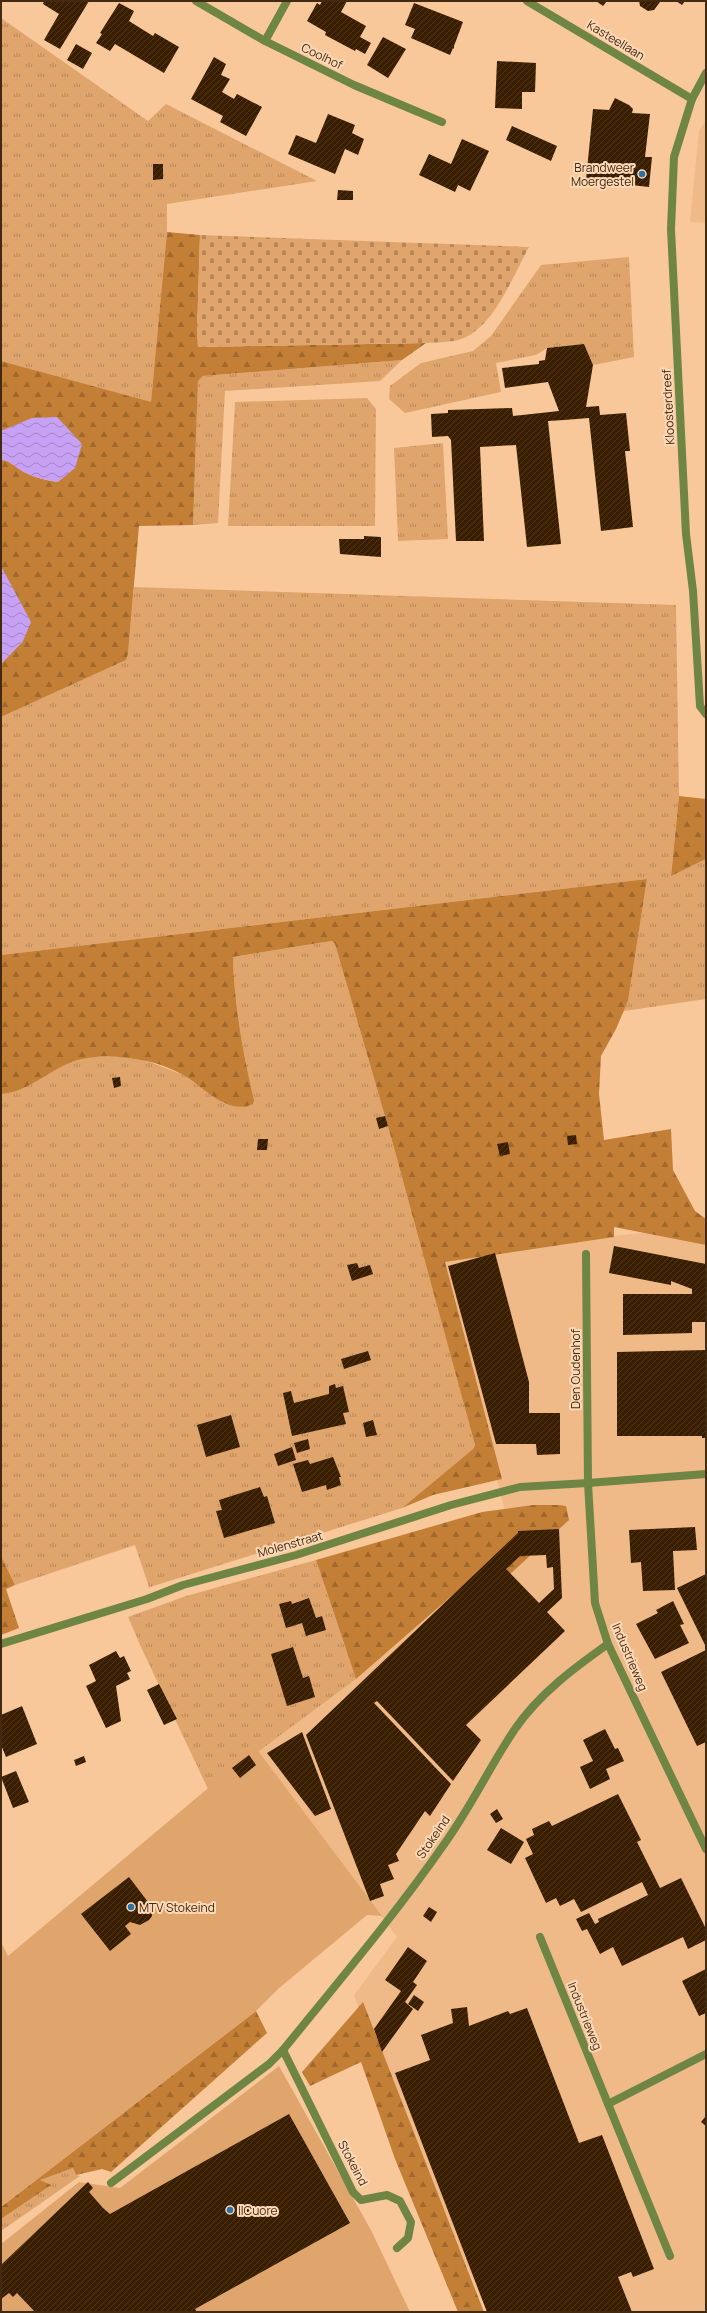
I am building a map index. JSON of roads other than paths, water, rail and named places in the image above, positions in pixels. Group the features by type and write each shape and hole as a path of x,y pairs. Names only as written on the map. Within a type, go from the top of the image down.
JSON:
{"street":[{"name":"Coolhof","path":"196,1 265,41 354,85 442,122"},
{"path":"265,41 287,1"},
{"name":"Kasteellaan","path":"527,1 692,99"},
{"name":"Kloosterdreef","path":"706,72 692,99 674,157 671,248 686,534 693,591 700,706 706,714"},
{"name":"Den Oudenhof","path":"586,1254 588,1483"},
{"path":"588,1483 706,1474"},
{"name":"Molenstraat","path":"1,1644 147,1599 183,1585 296,1555 451,1504 520,1487 588,1483"},
{"name":"Industrieweg","path":"588,1483 595,1603 608,1644 706,1849"},
{"name":"Stokeind","path":"111,2183 269,2064 283,2050 386,1924 442,1848 516,1728 541,1698 573,1669 608,1644"},
{"name":"Industrieweg","path":"540,1937 670,2256"},
{"name":"Stokeind","path":"283,2050 353,2192 361,2200 387,2195 400,2201 411,2222 408,2238 397,2248"},
{"path":"608,2104 706,2054"}],"water":[{"path":"57,417 82,444 75,468 58,482 32,476 10,463 1,460 1,431 32,418"},
{"path":"1,566 31,622 23,641 1,664"}],"place":[{"name":"Brandweer Moergestel","path":"642,174"},
{"name":"MTV Stokeind","path":"131,1907"},
{"name":"IlCuore","path":"230,2210"}]}
